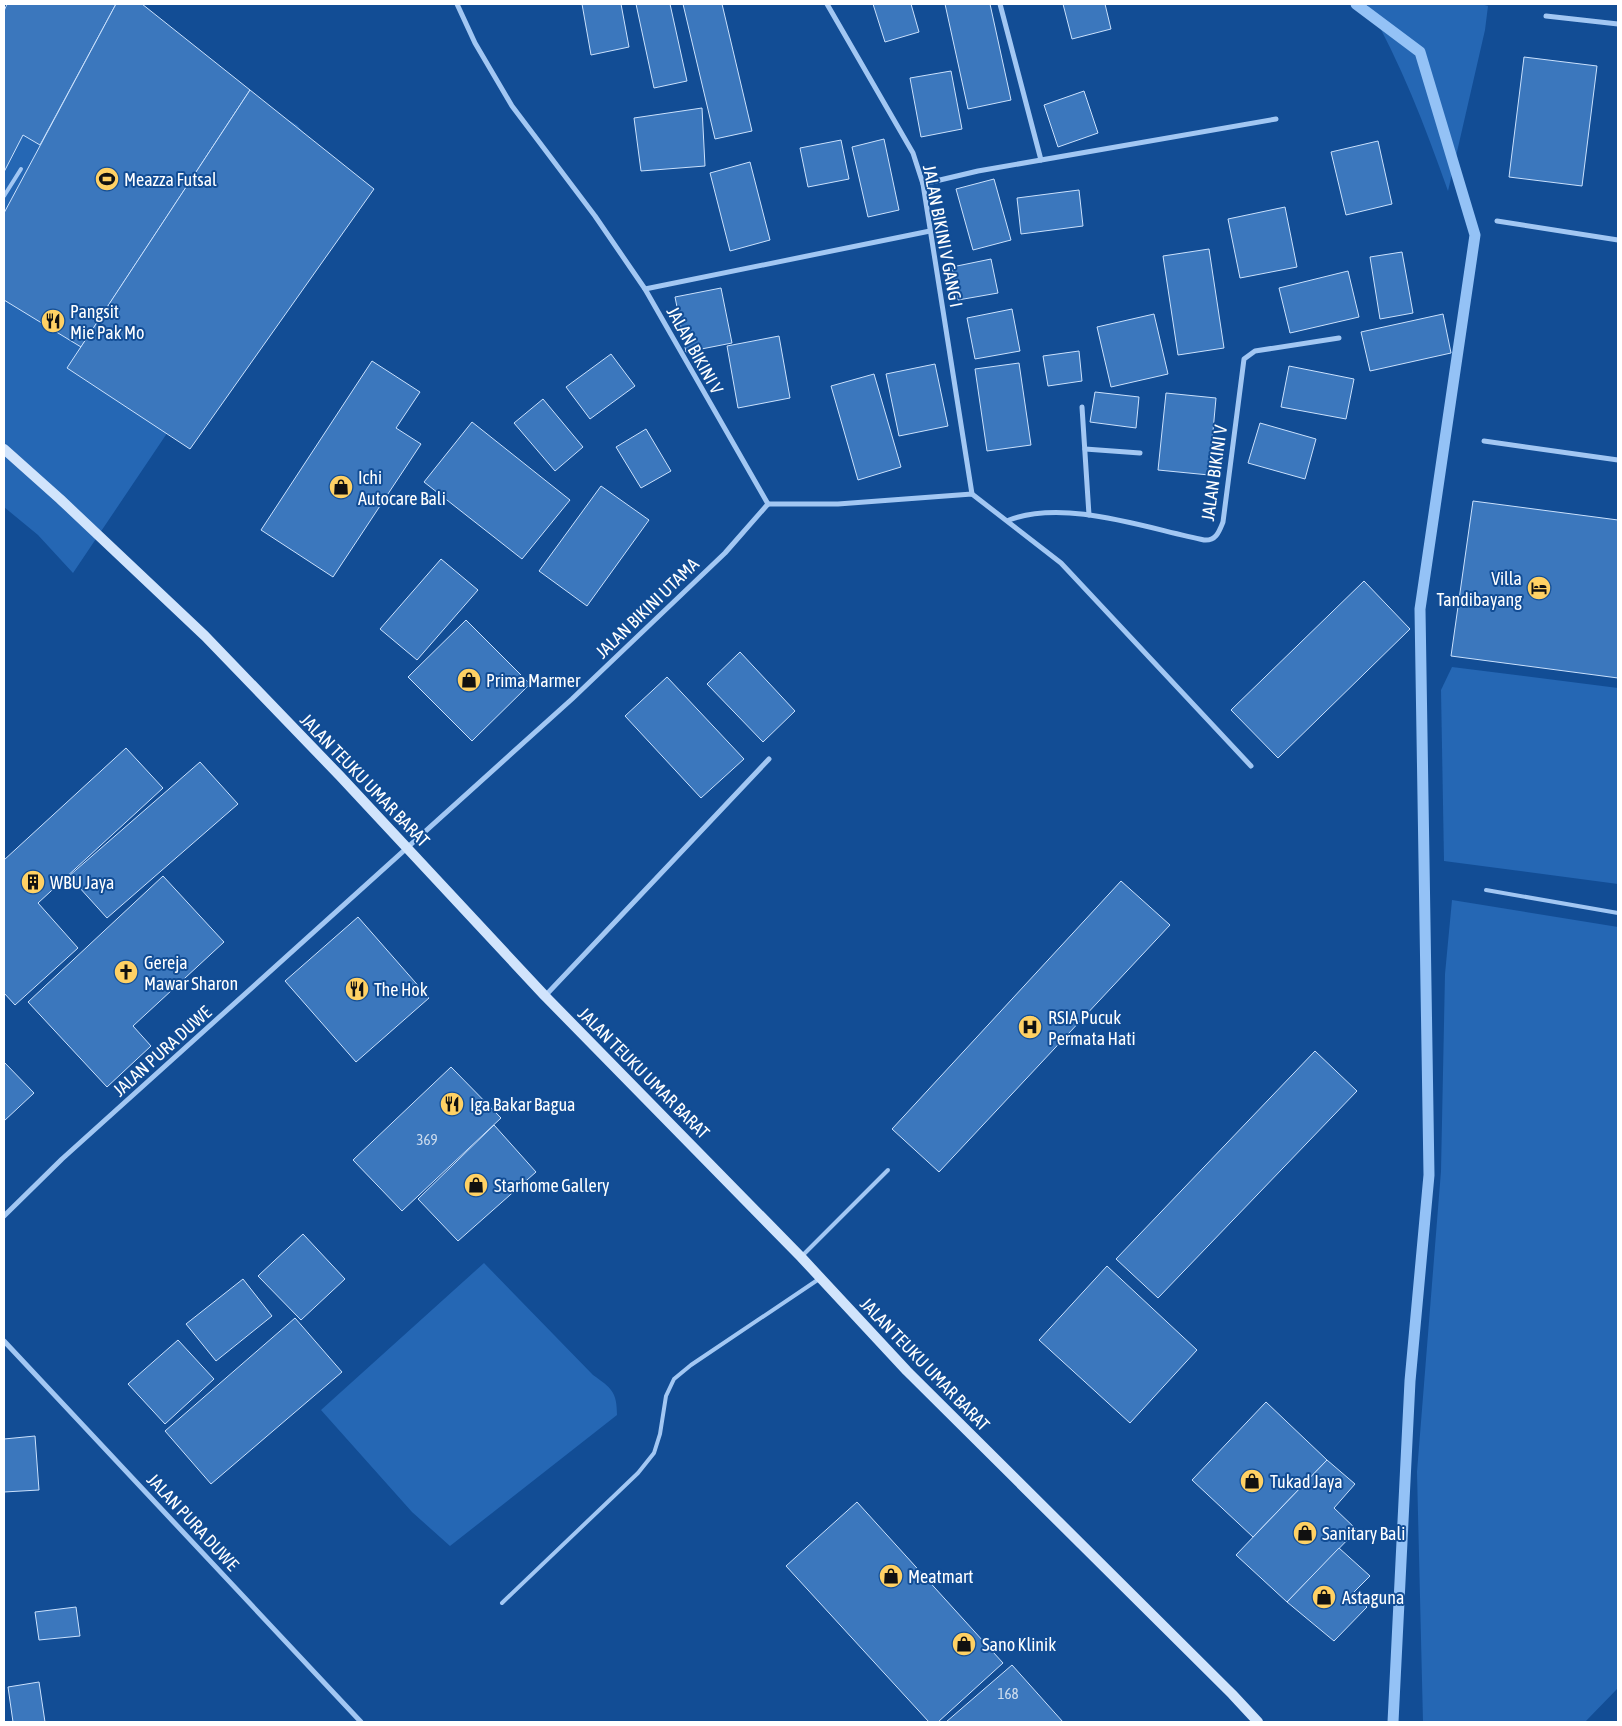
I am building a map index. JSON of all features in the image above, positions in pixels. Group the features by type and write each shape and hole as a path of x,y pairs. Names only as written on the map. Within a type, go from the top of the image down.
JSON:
{"main road":[{"name":"JALAN TEUKU UMAR BARAT","path":"4,449 205,636 407,847 545,996 801,1257 907,1371 1258,1722"}],"street":[{"name":"JALAN BIKINI V","path":"457,4 475,43 512,106 595,216 645,289 768,504"},
{"name":"JALAN BIKINI V GANG I","path":"827,4 913,153 923,184 972,494"},
{"path":"1000,4 1042,160"},
{"path":"1546,16 1618,24"},
{"path":"923,184 978,171 1276,119"},
{"path":"1497,221 1618,240"},
{"path":"645,289 930,231"},
{"name":"JALAN BIKINI V","path":"1009,520 1028,513 1053,512 1089,516 1204,540 1213,539 1218,534 1223,522 1244,359 1255,351 1339,338"},
{"path":"1082,407 1089,516"},
{"path":"1484,441 1618,460"},
{"path":"1085,449 1140,453"},
{"path":"768,504 838,504 972,494 1009,520 1062,563 1251,766"},
{"name":"JALAN BIKINI UTAMA","path":"407,847 579,693 725,553 768,504"},
{"path":"545,996 769,759"},
{"name":"JALAN PURA DUWE","path":"4,1216 62,1159 407,847"},
{"name":"JALAN PURA DUWE","path":"4,1341 361,1722"}],"lane":[{"path":"4,196 20,169"},
{"path":"1486,890 1618,913"},
{"path":"801,1257 888,1170"},
{"path":"502,1603 638,1474 654,1453 660,1434 666,1396 674,1380 691,1365 820,1278"}],"shaded area":[{"path":"73,4 125,4 168,27 218,82 297,125 340,176 73,573 38,535 4,507 4,126"},
{"path":"1367,4 1481,4 1488,6 1485,30 1448,191 1412,95 1391,49"},
{"path":"1452,667 1618,688 1618,884 1444,861 1441,690"},
{"path":"1452,900 1618,927 1618,1688 1585,1722 1423,1722 1417,1472 1441,1171 1445,974"},
{"path":"484,1263 593,1375 609,1387 616,1400 617,1415 450,1546 412,1512 321,1410"}],"building":[{"path":"7,4 116,4 40,145 23,135 4,172 4,11"},
{"name":"Meazza Futsal","path":"116,4 142,4 250,90 81,347 4,300 4,213"},
{"path":"582,4 621,4 629,47 591,55"},
{"path":"636,4 670,4 687,81 654,88"},
{"path":"683,4 722,4 752,131 715,139"},
{"path":"873,4 911,4 919,32 885,42"},
{"path":"945,4 990,4 1011,100 968,109"},
{"path":"1063,4 1105,4 1111,29 1072,39"},
{"path":"1524,57 1597,66 1582,186 1509,177"},
{"path":"951,71 962,129 921,137 910,78"},
{"path":"250,90 374,189 190,449 67,368"},
{"path":"1084,91 1098,133 1058,147 1044,105"},
{"path":"702,108 705,166 641,171 634,118"},
{"path":"884,139 899,210 868,217 852,147"},
{"path":"841,140 849,179 808,187 800,148"},
{"path":"1378,141 1392,204 1346,215 1331,152"},
{"path":"750,162 770,240 730,251 710,173"},
{"path":"994,179 1011,240 973,250 956,189"},
{"path":"1079,190 1083,226 1021,234 1017,198"},
{"path":"1285,207 1297,267 1240,278 1228,219"},
{"path":"1209,249 1224,348 1178,355 1163,256"},
{"path":"1402,252 1413,313 1380,319 1370,257"},
{"path":"991,259 998,293 958,300 952,267"},
{"path":"1348,271 1359,317 1290,333 1279,288"},
{"path":"721,288 732,343 686,352 675,297"},
{"path":"1012,309 1020,351 975,359 967,318"},
{"path":"1154,314 1168,374 1111,387 1097,327"},
{"path":"1443,314 1451,353 1370,371 1361,332"},
{"path":"779,336 790,398 738,408 727,346"},
{"path":"1079,351 1082,381 1048,386 1043,356"},
{"path":"611,354 635,386 590,419 566,387"},
{"name":"Ichi Autocare Bali","path":"372,361 420,392 396,428 421,444 333,577 261,530"},
{"path":"1019,363 1031,445 987,451 975,369"},
{"path":"935,364 948,426 899,436 886,374"},
{"path":"1289,366 1354,379 1346,419 1281,407"},
{"path":"874,374 901,467 858,480 831,386"},
{"path":"1095,392 1139,397 1136,428 1090,422"},
{"path":"1166,393 1216,398 1209,475 1158,470"},
{"path":"543,399 583,447 555,471 514,423"},
{"path":"472,422 570,500 522,559 424,482"},
{"path":"1260,423 1316,439 1305,479 1248,463"},
{"path":"646,429 671,471 641,488 616,447"},
{"path":"601,486 649,520 587,606 539,571"},
{"name":"Villa Tandibayang","path":"1473,501 1618,520 1618,678 1451,656"},
{"path":"441,559 478,590 417,660 380,629"},
{"path":"1364,581 1410,629 1278,758 1231,710"},
{"name":"Prima Marmer","path":"466,620 530,684 472,741 408,677"},
{"path":"740,652 795,711 763,742 707,684"},
{"path":"667,677 744,759 701,798 625,716"},
{"name":"WBU Jaya","path":"126,748 163,788 38,903 78,948 15,1005 4,993 4,860"},
{"path":"200,762 238,804 107,918 69,876"},
{"name":"Gereja Mawar Sharon","path":"163,876 224,942 133,1026 151,1046 107,1087 28,1002"},
{"path":"1121,881 1170,925 939,1172 892,1129"},
{"name":"The Hok","path":"358,917 429,998 356,1062 285,981"},
{"path":"1315,1051 1357,1091 1158,1298 1116,1259"},
{"path":"4,1062 34,1093 4,1121"},
{"path":"451,1067 501,1118 402,1211 353,1160"},
{"name":"Starhome Gallery","path":"494,1125 536,1172 458,1241 418,1199"},
{"path":"303,1234 345,1279 301,1320 258,1276"},
{"path":"1107,1266 1197,1350 1130,1423 1039,1340"},
{"path":"243,1279 272,1316 216,1361 186,1324"},
{"path":"295,1318 342,1372 211,1484 165,1431"},
{"path":"178,1340 214,1379 165,1424 128,1384"},
{"path":"1266,1402 1327,1460 1253,1537 1192,1480"},
{"path":"35,1436 39,1490 4,1492 4,1439"},
{"name":"Sanitary Bali","path":"1327,1460 1355,1484 1334,1508 1357,1530 1287,1602 1236,1555"},
{"path":"857,1502 1003,1663 938,1722 929,1722 786,1566"},
{"name":"Astaguna","path":"1339,1548 1370,1576 1353,1593 1367,1607 1334,1641 1287,1602"},
{"path":"76,1607 80,1636 39,1640 35,1612"},
{"path":"1012,1665 1063,1722 946,1722"},
{"path":"39,1682 45,1722 13,1722 8,1687"}],"waterway":[{"path":"1356,4 1420,52 1475,235 1420,609 1429,1175 1410,1381 1393,1722"}],"place":[{"name":"Meazza Futsal","path":"107,179"},
{"name":"Pangsit Mie Pak Mo","path":"53,321"},
{"name":"Ichi Autocare Bali","path":"341,487"},
{"name":"Villa Tandibayang","path":"1539,588"},
{"name":"Prima Marmer","path":"469,680"},
{"name":"WBU Jaya","path":"33,882"},
{"name":"Gereja Mawar Sharon","path":"126,972"},
{"name":"The Hok","path":"357,989"},
{"name":"RSIA Pucuk Permata Hati","path":"1030,1027"},
{"name":"Iga Bakar Bagua","path":"452,1104"},
{"name":"Starhome Gallery","path":"476,1185"},
{"name":"Tukad Jaya","path":"1252,1481"},
{"name":"Sanitary Bali","path":"1305,1533"},
{"name":"Meatmart","path":"891,1576"},
{"name":"Astaguna","path":"1324,1597"},
{"name":"Sano Klinik","path":"964,1644"}]}
